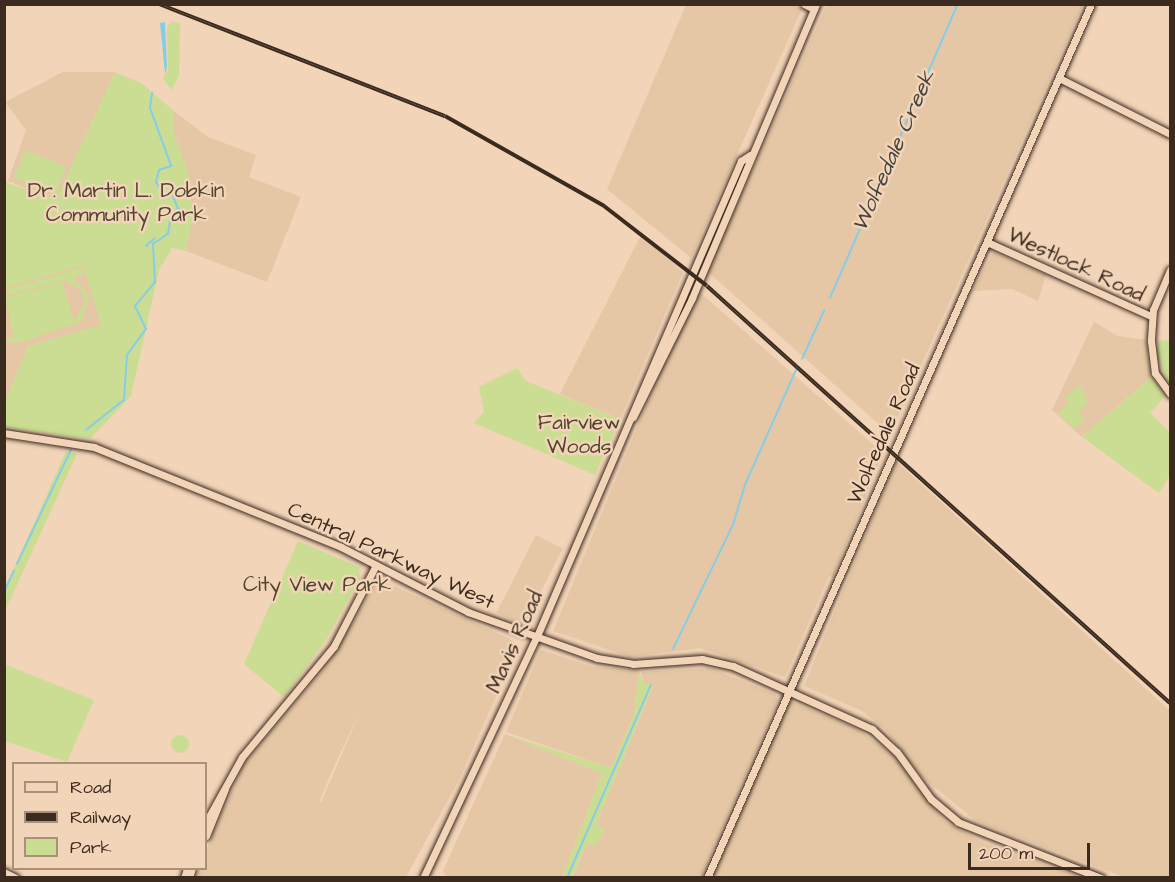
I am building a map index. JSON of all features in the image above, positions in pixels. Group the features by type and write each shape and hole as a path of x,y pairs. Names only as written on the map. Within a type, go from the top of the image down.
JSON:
{"street":[{"path":"804,4 815,7"},
{"name":"Wolfedale Road","path":"707,878 1091,4"},
{"name":"Mavis Road","path":"423,878 537,636 633,417 692,298 750,155 815,7"},
{"path":"1059,78 1170,134"},
{"name":"Westlock Road","path":"987,242 1151,316"},
{"path":"1170,270 1151,316 1154,370 1170,394"},
{"name":"Central Parkway West","path":"4,433 85,444 376,565 468,612 537,636 621,663 713,660 790,690 880,735 931,799 958,822 1101,878"},
{"path":"207,820 226,786 334,646 376,565"},
{"path":"207,834 226,786"},
{"path":"5,874 16,878"}],"shaded area":[{"path":"792,4 802,9 691,258 607,189 686,5"},
{"path":"827,5 1083,5 890,434 707,271"},
{"path":"63,72 115,72 56,200 8,181 26,130 5,102"},
{"path":"174,111 208,137 256,155 249,177 301,197 267,282 186,251 192,220 189,176 174,133"},
{"path":"641,235 683,272 620,419 560,394"},
{"path":"993,252 1046,275 1038,301 1012,289 973,291"},
{"path":"84,264 101,326 28,346 5,403 5,288"},
{"path":"695,288 883,453 833,577 829,576 785,677 700,648 630,657 553,631"},
{"path":"1094,322 1118,336 1146,340 1151,377 1082,437 1052,410"},
{"path":"896,461 1170,711 1170,877 1124,877 976,821 920,775 884,728 862,711 804,686"},
{"path":"536,535 563,549 523,626 497,613"},
{"path":"385,582 512,640 516,651 459,780 406,877 196,877 199,870 207,870 207,849 244,764 326,667 375,586","holes":["361,710 321,802 319,802 337,760"]},
{"path":"541,650 593,667 639,670 634,715 611,768 506,732"},
{"path":"710,668 775,694 778,700 701,877 572,878 587,844 605,830 596,825 653,686 644,684 641,672"},
{"path":"789,701 853,727 892,753 944,821 982,842 1079,877 713,877"},
{"path":"505,734 602,774 562,877 435,878 446,876 443,871"}],"green space":[{"path":"172,21 180,23 179,75 172,90 163,79 168,70 167,27"},
{"name":"Dr. Martin L. Dobkin Community Park","path":"115,72 141,83 174,111 174,133 189,176 192,220 186,251 172,248 159,270 131,396 90,439 5,427 5,403 28,346 101,325 83,265 5,288 5,182 56,199"},
{"path":"25,150 67,167 55,195 14,178"},
{"path":"82,267 84,274 73,277 89,296 82,321 22,342 5,342 5,337 14,338 5,298 62,282 74,321 85,302 80,289 66,280 5,296 5,290"},
{"path":"1170,340 1170,386 1157,356 1158,341"},
{"name":"Fairview Woods","path":"517,368 526,381 620,419 595,475 474,423 484,412 479,387"},
{"path":"1151,377 1165,396 1150,413 1170,432 1170,475 1159,493 1082,437"},
{"path":"1080,385 1088,401 1079,413 1084,419 1074,429 1058,414 1069,403 1065,397"},
{"path":"66,451 77,454 5,611 5,588"},
{"name":"City View Park","path":"298,541 359,567 360,578 326,640 284,697 244,664"},
{"path":"4,664 94,700 67,762 5,741"},
{"path":"639,672 644,684 653,685 596,825 605,830 596,845 587,844 572,877 562,877 602,774 505,734 611,768 634,715"},
{"path":"180,735 186,738 189,744 186,750 180,753 174,750 171,744 174,738"}],"water":[{"path":"165,22 167,67 165,74 160,23"}],"waterway":[{"name":"Wolfedale Creek","path":"830,298 958,4"},
{"path":"86,430 124,400 127,355 146,329 135,306 155,282 153,244 168,234 171,214 178,209 172,194 164,196 156,182 159,170 171,166 150,108 152,93"},
{"path":"146,246 154,239"},
{"name":"Wolfedale Creek","path":"802,359 824,311"},
{"name":"Wolfedale Creek","path":"673,649 733,525 745,485 796,370"},
{"path":"17,564 71,450"},
{"path":"4,592 14,571"},
{"name":"Wolfedale Creek","path":"567,878 651,685"}],"railway":[{"path":"159,4 445,116 604,206 707,286 1170,703"}]}
